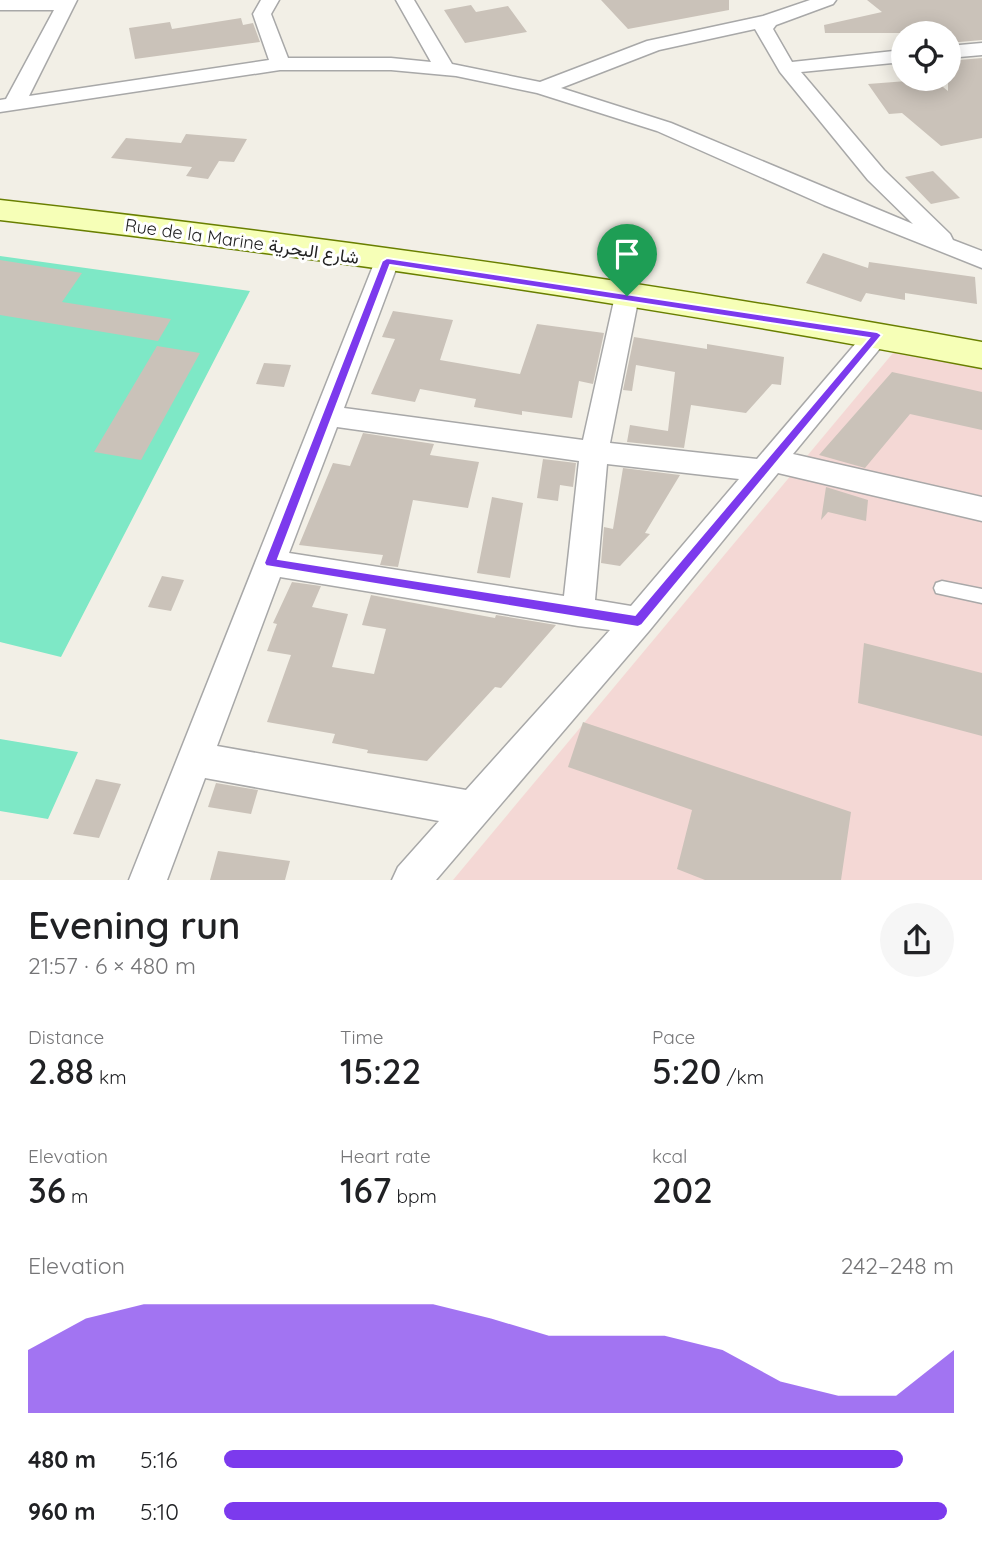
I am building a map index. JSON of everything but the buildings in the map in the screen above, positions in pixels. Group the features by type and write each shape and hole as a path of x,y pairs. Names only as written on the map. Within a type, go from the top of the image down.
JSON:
{"street":[{"path":"270,0 262,14 280,64"},
{"path":"405,0 445,69"},
{"path":"542,88 654,46 768,21 827,0"},
{"path":"7,105 67,2"},
{"path":"0,5 67,2"},
{"path":"768,21 764,29 766,36 788,68 876,175 951,247"},
{"path":"961,51 982,49"},
{"path":"788,68 891,57"},
{"path":"7,105 280,64 391,64 445,69 542,88 664,127 832,200 982,260"},
{"name":"Rue de la Marine شارع البحرية","path":"0,210 109,222 627,296 877,335 982,355"},
{"path":"148,880 387,261"},
{"path":"578,612 594,453 627,296"},
{"path":"411,880 638,621 877,335"},
{"path":"327,416 594,453 770,466 982,509"},
{"path":"270,563 638,621"},
{"path":"195,759 472,809"}],"lane":[{"path":"942,588 982,596"}],"shaded area":[{"path":"903,341 982,357 982,880 453,880"}],"green space":[{"path":"0,256 250,291 61,657 0,642"},
{"path":"0,739 78,752 48,819 0,811"}],"route":[{"path":"387,261 627,296 877,335 638,621 270,563 387,261"}]}
